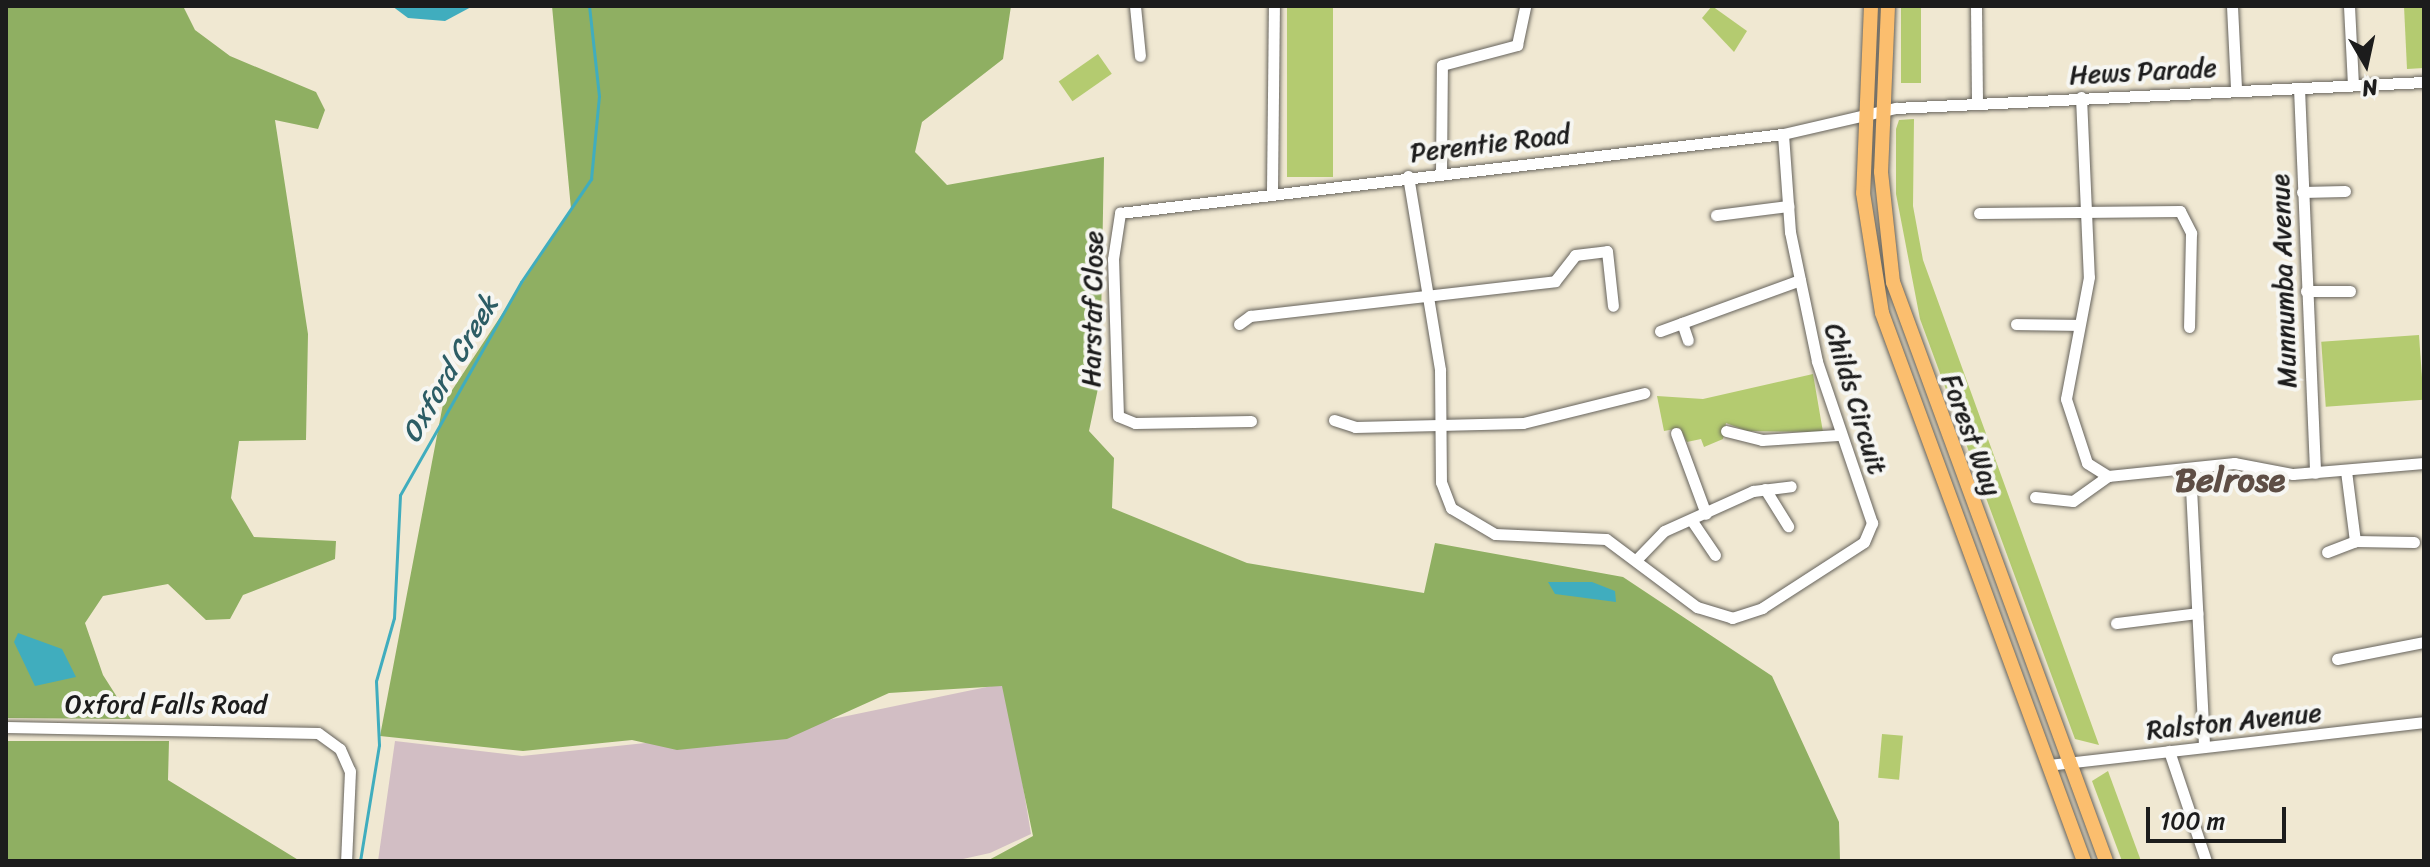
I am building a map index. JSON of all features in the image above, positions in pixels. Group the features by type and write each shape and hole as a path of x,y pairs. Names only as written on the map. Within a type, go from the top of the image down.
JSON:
{"main road":[{"name":"Forest Way","path":"1871,6 1864,116 1864,210 1882,313 2084,861"},
{"name":"Forest Way","path":"1888,6 1882,110 1883,216 1897,295 2106,861"}],"street":[{"path":"1135,6 1140,56"},
{"path":"1272,191 1274,6"},
{"path":"1441,172 1442,65 1517,45 1525,6"},
{"path":"1976,6 1977,104"},
{"path":"2232,6 2236,89"},
{"path":"2349,6 2353,85"},
{"name":"Hews Parade","path":"1864,116 1882,110 2081,97 2424,82"},
{"name":"Munnumba Avenue","path":"2299,88 2315,473"},
{"path":"2081,97 2089,277 2066,375 2070,422 2087,463 2108,476"},
{"name":"Perentie Road","path":"1120,213 1272,191 1783,134 1864,116"},
{"name":"Childs Circuit","path":"1408,176 1422,296 1440,370 1443,495 1463,517 1495,534 1606,539 1710,614 1732,618 1762,608 1870,534 1870,515 1838,435 1800,280 1788,206 1783,134"},
{"path":"2302,192 2345,191"},
{"path":"1716,215 1788,206"},
{"path":"1979,213 2172,208 2187,215 2189,327"},
{"name":"Harstaf Close","path":"1120,213 1113,259 1118,416 1135,423 1251,421"},
{"path":"1239,324 1250,316 1555,281 1575,255 1607,251 1613,306"},
{"path":"1660,331 1800,280"},
{"path":"2306,291 2350,291"},
{"path":"1682,323 1688,340"},
{"path":"2016,324 2078,325"},
{"path":"1334,420 1355,427 1441,422 1532,422 1644,393"},
{"path":"1726,431 1762,440 1838,435"},
{"path":"1676,433 1706,514"},
{"path":"2035,497 2073,501 2108,476 2234,463 2315,473 2424,463"},
{"path":"2190,468 2204,747"},
{"path":"2346,471 2355,541"},
{"path":"1636,560 1652,538 1765,489 1791,486"},
{"path":"1765,489 1788,526"},
{"path":"1692,521 1715,555"},
{"path":"2327,552 2355,541 2414,542"},
{"path":"2116,623 2197,613"},
{"path":"2337,659 2424,642"},
{"name":"Ralston Avenue","path":"2048,765 2424,722"},
{"name":"Oxford Falls Road","path":"6,727 293,727 325,736 350,771 346,861"},
{"path":"2169,751 2206,861"}],"shaded area":[{"path":"1006,683 1031,834 990,853 954,861 378,861 395,741 522,756 789,728"}],"green space":[{"path":"6,6 183,6 195,30 230,56 316,92 325,110 318,129 275,120 308,334 306,440 239,441 231,498 254,537 336,541 335,559 243,595 230,619 206,620 168,584 103,596 85,623 103,675 131,719 6,718"},
{"path":"552,6 1011,6 1003,59 922,122 915,152 947,185 1104,157 1100,379 1089,431 1114,458 1112,508 1247,563 1424,593 1435,543 1623,577 1772,676 1839,822 1840,861 987,861 1033,836 1002,686 889,693 787,739 677,750 632,740 523,751 380,736 443,404 571,209"},
{"path":"1287,6 1333,6 1333,177 1287,177"},
{"path":"1712,6 1747,31 1734,52 1702,18"},
{"path":"1901,6 1921,6 1921,83 1901,83"},
{"path":"2404,6 2424,6 2424,68 2407,69"},
{"path":"1098,54 1112,74 1072,101 1059,82"},
{"path":"1914,119 1913,206 1923,260 2099,745 2075,739 1920,319 1896,194 1896,129 1899,120"},
{"path":"2419,335 2424,400 2326,407 2321,342"},
{"path":"1813,374 1823,432 1747,431 1726,423 1723,439 1704,447 1701,439 1687,442 1680,428 1664,431 1657,396 1703,399"},
{"path":"1882,734 1903,736 1899,780 1878,778"},
{"path":"6,741 169,741 168,780 300,861 6,861"},
{"path":"2108,771 2141,861 2122,861 2092,781"}],"water":[{"path":"392,6 473,6 445,21 408,18"},
{"path":"1548,582 1592,582 1615,591 1616,602 1555,594"},
{"path":"18,633 62,649 76,677 35,686 14,642"}],"waterway":[{"name":"Oxford Creek","path":"360,861 379,745 376,681 394,618 400,495 521,282 591,179 599,96 589,6"}],"district":[{"name":"Belrose","path":"2230,481"}]}
